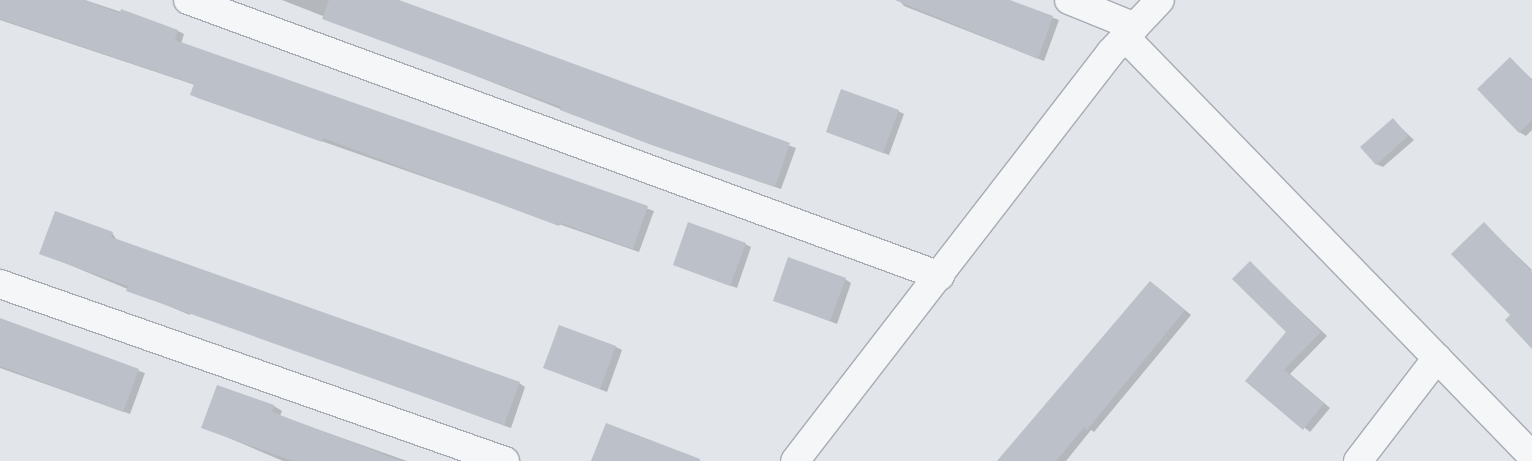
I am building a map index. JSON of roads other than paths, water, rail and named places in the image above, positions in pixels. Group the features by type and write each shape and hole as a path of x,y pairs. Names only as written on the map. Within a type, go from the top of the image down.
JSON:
{"street":[{"path":"188,0 940,276"},
{"path":"1068,0 1130,32 1437,358 1532,456"},
{"path":"795,461 1130,32 1160,0"},
{"path":"0,284 505,461"},
{"path":"1358,461 1437,358"}]}
